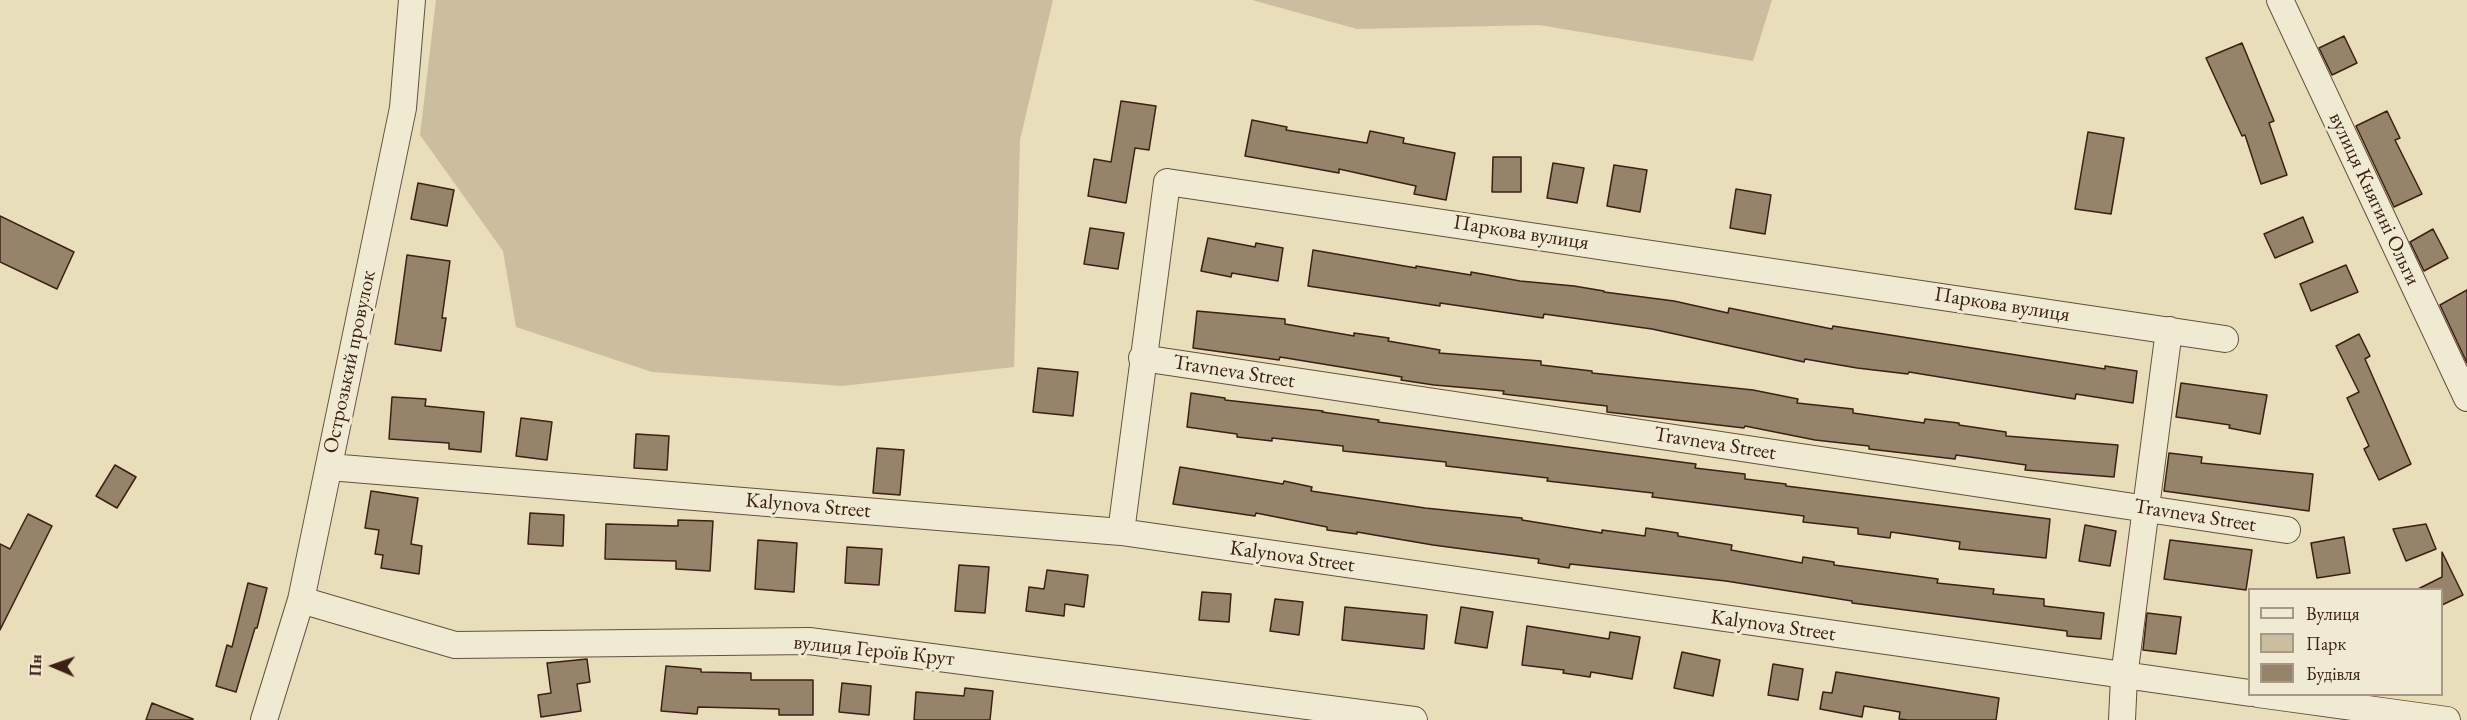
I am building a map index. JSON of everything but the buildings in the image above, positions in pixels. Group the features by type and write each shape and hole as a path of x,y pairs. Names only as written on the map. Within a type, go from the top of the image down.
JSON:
{"street":[{"name":"Острозький провулок","path":"264,720 301,600 403,108 412,0"},
{"name":"вулиця Княгині Ольги","path":"2280,0 2464,382"},
{"name":"Паркова вулиця","path":"1121,532 1142,358 1167,182 2225,339"},
{"path":"2122,720 2124,676 2169,330"},
{"name":"Travneva Street","path":"1142,358 2287,530"},
{"name":"Kalynova Street","path":"329,467 1121,532 2248,693"},
{"name":"вулиця Героїв Крут","path":"301,600 455,645 809,641 1414,720"},
{"path":"2273,696 2447,720"}],"green space":[{"path":"436,0 1053,0 1020,140 1014,367 842,386 652,372 516,327 503,251 420,135"},
{"path":"1252,0 1772,0 1753,61 1539,25 1357,29"}]}
